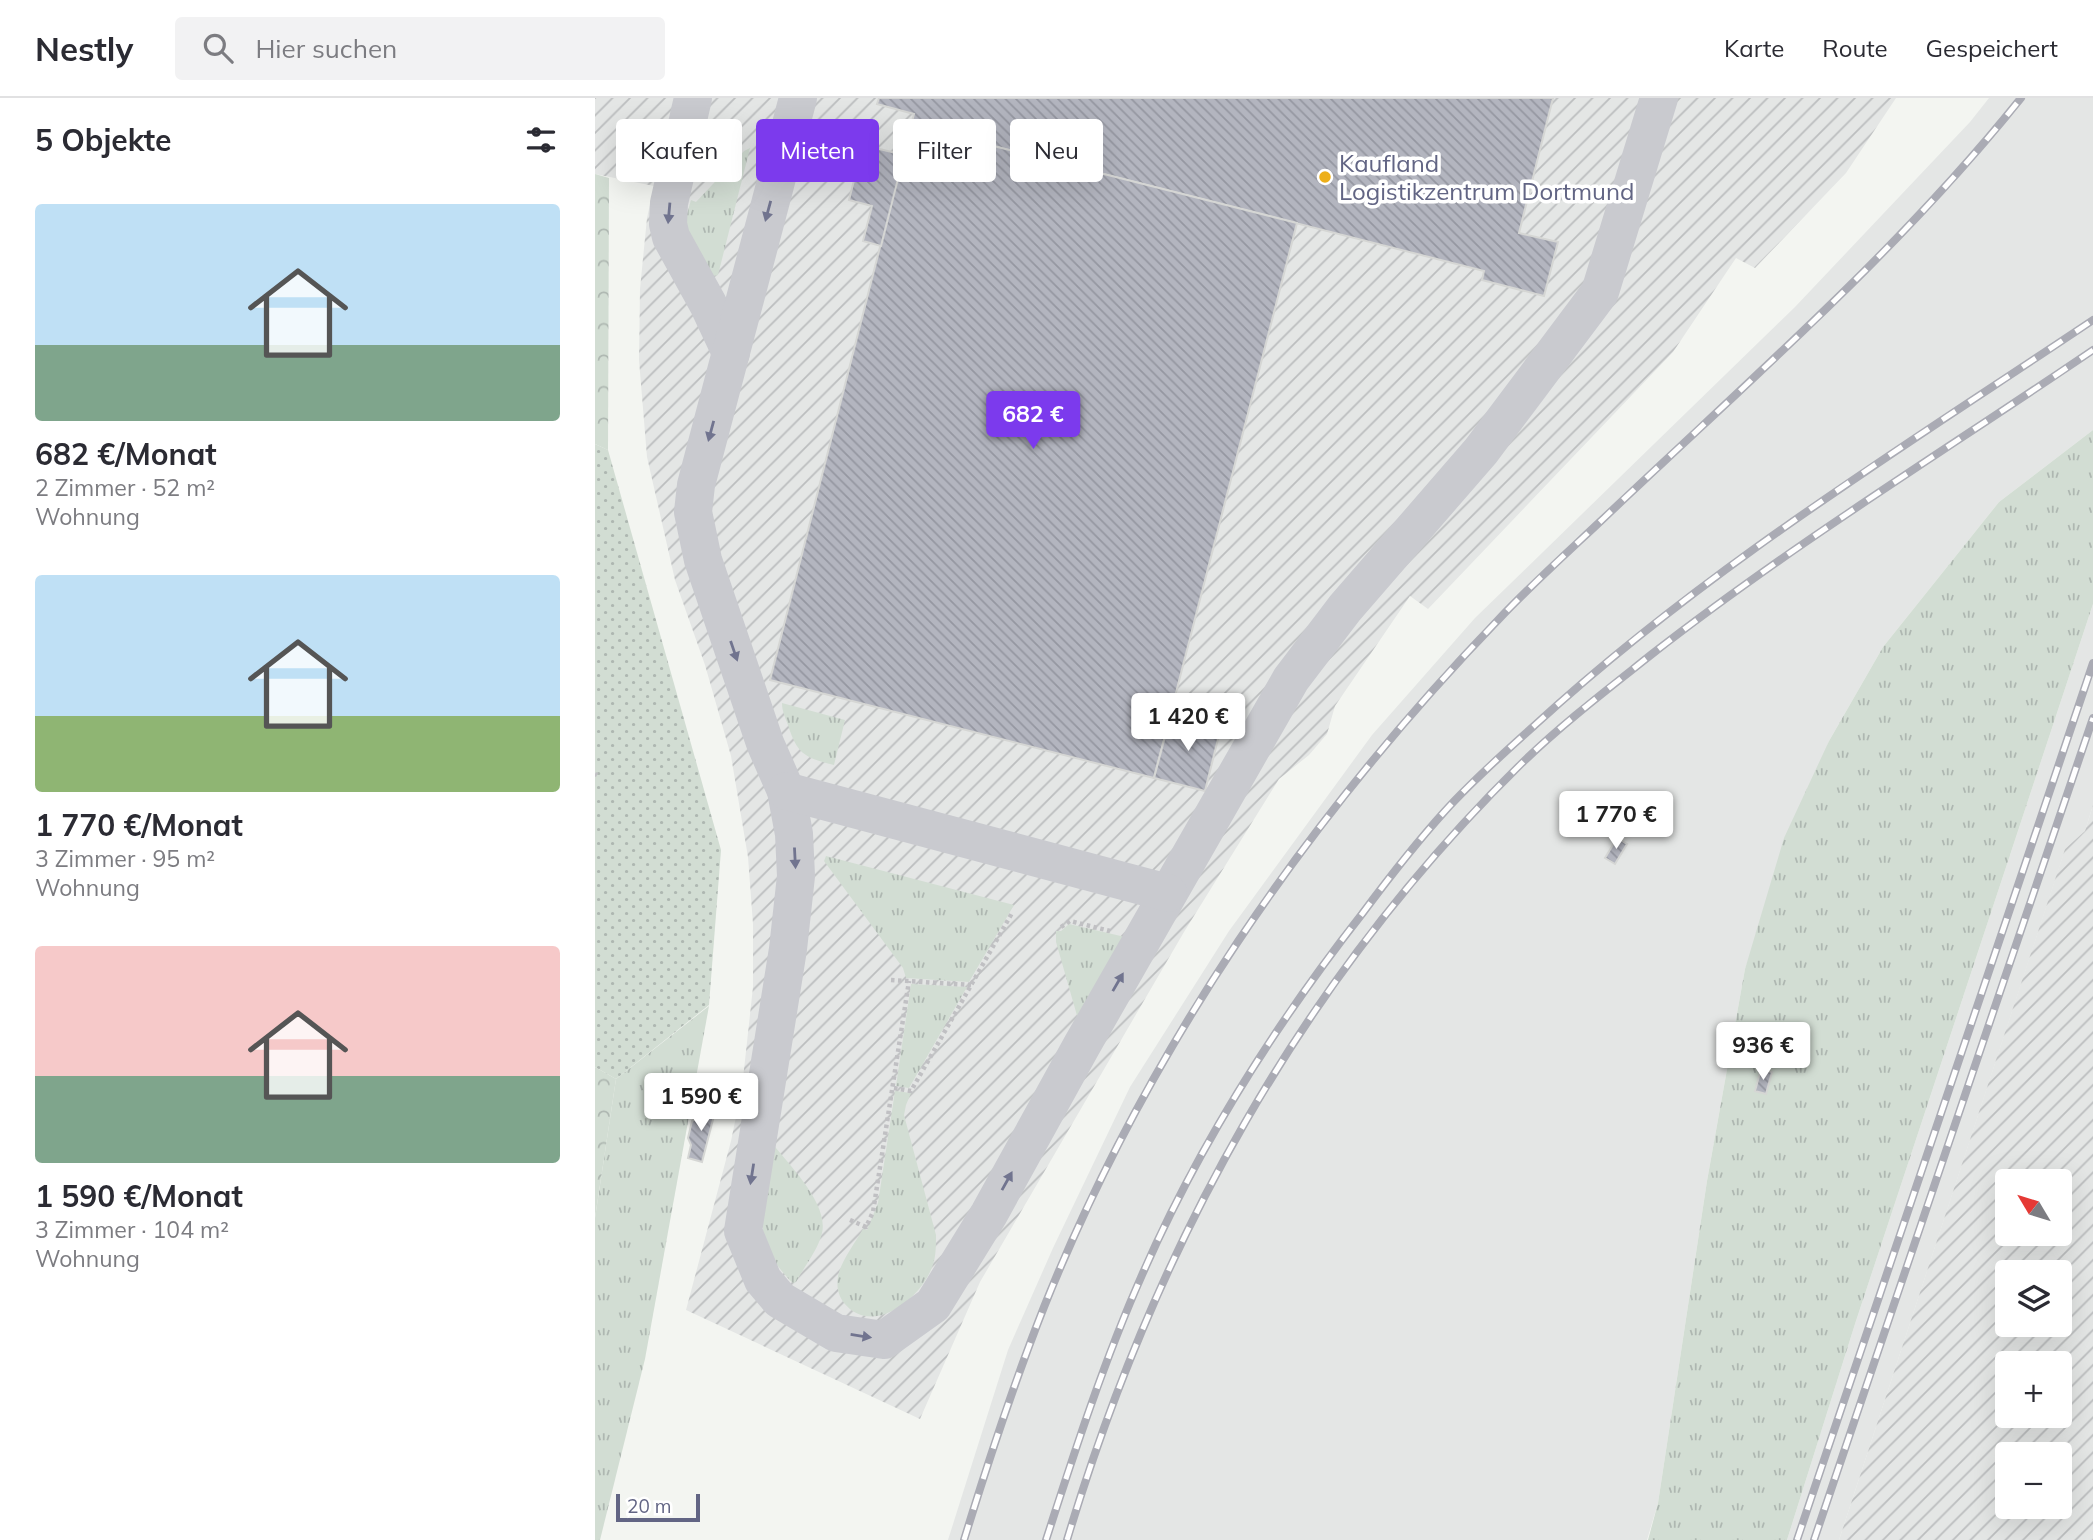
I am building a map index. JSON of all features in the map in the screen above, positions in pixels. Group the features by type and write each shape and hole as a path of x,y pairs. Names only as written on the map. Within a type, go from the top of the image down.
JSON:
{"lane":[{"path":"693,98 669,203 667,224 671,237 731,353"},
{"path":"798,98 696,485 694,512 702,560 765,743 786,791 794,834 796,876 788,949 743,1231 763,1280 780,1300 837,1332 884,1340 933,1305 989,1214 1291,679 1345,608 1482,451 1600,292 1659,98"},
{"path":"786,791 1168,893"}],"path":[{"path":"894,1088 911,1091 1012,913"},
{"path":"1061,927 1070,921 1123,934"},
{"path":"891,980 971,985"},
{"path":"850,1220 866,1227 873,1212 909,981"}],"shaded area":[{"path":"595,98 1896,98 1846,173 1755,268 1736,258 1673,352 1428,609 1410,596 1335,706 1327,734 1309,755 1279,779 1184,932 980,1282 920,1419 686,1310 731,1141 742,1088 753,987 753,924 748,857 731,756 705,665 675,580 647,457 639,360 640,289 647,218 654,186 634,182 742,182 742,119 616,119 616,178 595,174"},
{"path":"1989,98 2093,98 2093,430 1999,502 1883,647 1829,741 1745,969 1707,1181 1658,1503 1647,1540 948,1540 1008,1350 1053,1248 1130,1087 1229,931 1372,735 1475,618 1795,307 1970,122"},
{"path":"2093,604 2093,805 2085,831 2065,850 1839,1540 1787,1540 1855,1324"},
{"path":"2093,805 2093,1540 1839,1540 2065,849 2085,831"}],"green space":[{"path":"750,148 742,180 742,153"},
{"path":"595,174 609,178 608,450 595,444"},
{"path":"715,182 741,182 718,275 713,276 686,228 691,200 696,202"},
{"path":"2093,430 2093,604 1855,1324 1787,1540 1648,1540 1658,1503 1707,1181 1745,969 1784,838 1829,741 1883,647 1999,502"},
{"path":"595,444 608,450 721,850 709,1005 616,1079 595,1067"},
{"path":"782,703 845,720 834,765 809,757 799,749 791,735"},
{"path":"826,856 1014,905 969,982 906,978 903,968 824,861"},
{"path":"1069,924 1125,937 1078,1019 1056,942 1056,931 1061,931"},
{"path":"911,984 967,987 909,1088 896,1086"},
{"path":"709,1006 645,1359 600,1540 595,1540 595,1218 616,1079"},
{"path":"595,1067 616,1079 595,1218"},
{"path":"895,1091 911,1093 904,1115 936,1235 935,1254 930,1272 904,1304 879,1316 867,1316 855,1312 844,1303 838,1280 844,1261 863,1229 867,1230 878,1203"},
{"path":"772,1143 806,1185 820,1210 823,1222 817,1246 793,1283 775,1262 764,1237 764,1204"}],"building":[{"name":"Kaufland Logistikzentrum Dortmund","path":"879,98 1553,98 1519,233 1558,242 1544,296 1482,280 1484,271 1103,174 1103,119 1010,119 1010,150 996,147 996,119 913,119 914,114 877,104"},
{"path":"996,147 1010,150 1010,182 1103,182 1103,174 1297,223 1154,778 770,680 897,182 996,182"},
{"path":"879,149 893,152 893,182 897,182 881,246 863,241 872,206 849,200 854,182 879,182"},
{"path":"1171,714 1221,727 1205,791 1154,778"},
{"path":"1617,838 1627,844 1615,864 1605,858"},
{"path":"1761,1069 1772,1072 1766,1094 1755,1091"},
{"path":"701,1104 716,1108 702,1162 688,1158 691,1145 688,1138 692,1121 698,1118"}],"railway":[{"path":"964,1540 1022,1364 1085,1212 1132,1119 1183,1029 1238,941 1298,856 1361,774 1499,619 1537,580 1820,315 1924,210 2021,98"},
{"path":"1046,1540 1115,1340 1142,1275 1188,1179 1241,1087 1299,999 1434,823 1489,766 1600,668 1667,614 1806,512 2093,320"},
{"path":"1067,1540 1103,1431 1144,1325 1192,1222 1245,1123 1304,1027 1370,935 1442,847 1537,749 1585,707 1705,613 2093,350"},
{"path":"1797,1540 2093,663"},
{"path":"1814,1540 2093,718"}],"place":[{"name":"Kaufland Logistikzentrum Dortmund","path":"1325,177"}]}
